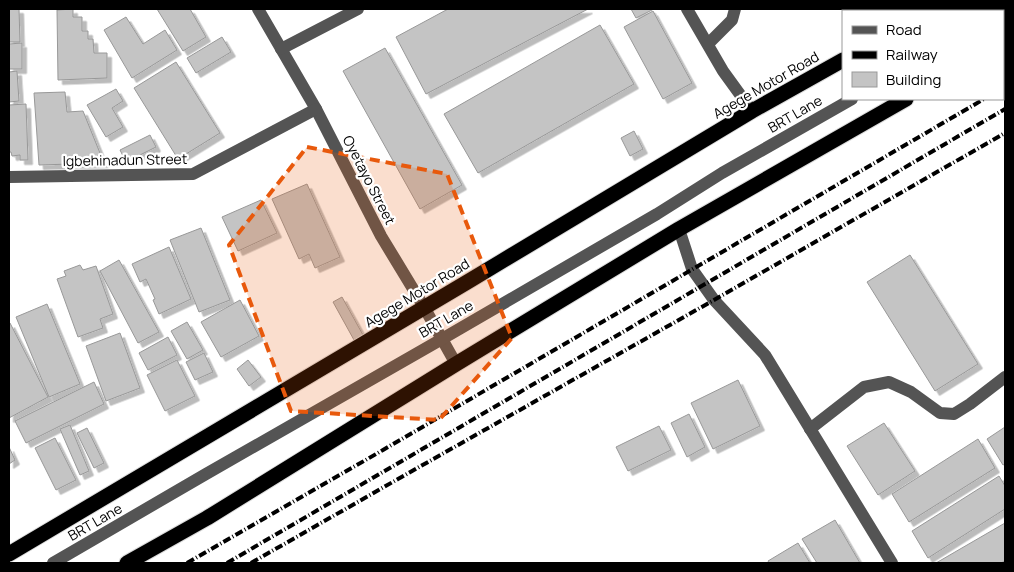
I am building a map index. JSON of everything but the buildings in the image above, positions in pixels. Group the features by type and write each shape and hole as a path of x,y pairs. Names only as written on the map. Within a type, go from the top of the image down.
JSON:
{"highway":[{"name":"Agege Motor Road","path":"9,554 752,111 842,61"},
{"path":"127,563 207,518 679,229 904,100"}],"street":[{"name":"Oyetayo Street","path":"258,9 316,109 381,236 456,364"},
{"path":"281,49 358,9"},
{"path":"687,9 722,71 752,111"},
{"path":"708,44 732,20 735,9"},
{"name":"BRT Lane","path":"53,563 442,339 657,214 722,173 850,100"},
{"name":"Igbehinadun Street","path":"9,177 193,174 316,109"},
{"path":"679,229 692,269 714,300 765,355 892,563"},
{"path":"810,429 864,387 889,382 911,392 940,413 954,414 1005,377"}],"highlighted area":[{"path":"307,147 447,174 512,338 439,420 291,411 229,245"}],"railway":[{"path":"187,563 982,100"},
{"path":"227,563 1005,109"},
{"path":"251,563 1005,133"}]}
